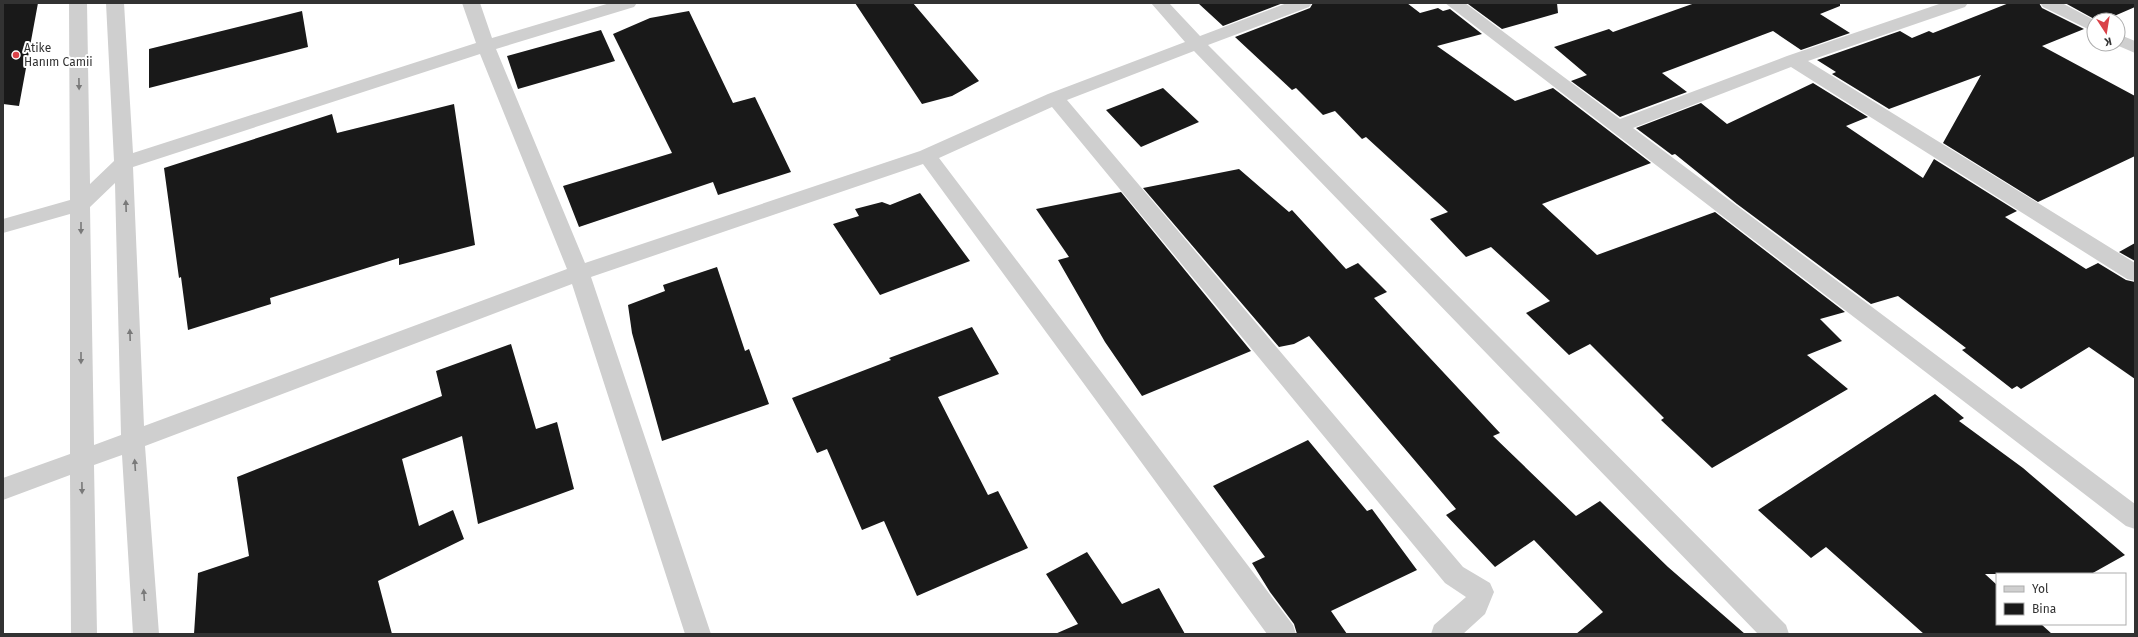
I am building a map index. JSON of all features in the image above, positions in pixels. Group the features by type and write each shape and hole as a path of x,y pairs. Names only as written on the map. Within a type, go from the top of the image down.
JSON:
{"street":[{"path":"78,3 81,204 81,460 84,634"},
{"path":"115,3 123,164 133,440 146,634"},
{"path":"471,3 486,46 579,272 698,634"},
{"path":"3,226 81,204 123,164 486,46 628,3"},
{"path":"1160,3 1197,44 1776,634"},
{"path":"3,489 579,272 927,156 1055,98 1303,3"},
{"path":"1454,3 2135,518"},
{"path":"1618,127 1793,60 1959,3"},
{"path":"2050,3 2086,23"},
{"path":"2126,43 2135,48"},
{"path":"1793,60 2135,273"},
{"path":"1055,98 1454,575 1481,592 1476,605 1444,634"},
{"path":"927,156 1283,634"}],"building":[{"path":"3,3 38,3 19,106 3,104"},
{"path":"855,3 913,3 979,81 952,96 922,104"},
{"path":"1198,3 1283,3 1223,26"},
{"path":"1313,3 1407,3 1420,13 1438,8 1443,11 1450,9 1482,34 1437,46 1515,101 1553,88 1651,163 1542,204 1597,255 1715,212 1845,312 1820,319 1842,341 1807,355 1848,389 1712,468 1661,420 1664,418 1590,344 1569,355 1526,313 1550,301 1491,247 1466,257 1430,219 1448,212 1366,137 1362,139 1335,111 1323,115 1296,88 1292,90 1235,37 1310,8"},
{"path":"1557,3 1558,13 1502,29 1468,4"},
{"path":"1695,3 1840,3 1840,6 1820,14 1850,33 1801,50 1773,31 1662,73 1687,92 1620,117 1571,81 1587,75 1554,47 1609,29 1613,32"},
{"path":"2009,3 2039,3 2042,8 2084,29 2042,46 2135,96 2135,156 2038,202 1943,143 1981,75 1889,109 1832,74 1836,72 1817,60 1900,31 1912,38 1929,31 1933,33"},
{"path":"2065,3 2135,3 2135,7 2123,12 2086,12 2086,15"},
{"path":"302,11 308,47 149,88 149,49"},
{"path":"689,11 733,103 755,97 791,172 718,195 713,182 579,227 563,186 672,153 613,34 650,18"},
{"path":"601,30 615,61 518,89 507,56"},
{"path":"1813,83 1868,117 1846,126 1923,178 1934,159 2017,211 2005,217 2086,269 2098,263 2126,280 2135,282 2135,379 2089,347 2021,389 2017,386 2012,389 1962,350 1966,348 1898,296 1871,304 1737,204 1675,154 1672,155 1636,128 1701,103 1727,124"},
{"path":"1163,88 1199,122 1141,147 1106,110"},
{"path":"454,104 475,245 399,265 399,258 270,298 271,304 188,330 181,277 179,278 164,168 332,114 337,133"},
{"path":"1239,169 1289,212 1292,210 1346,269 1358,263 1387,292 1374,298 1500,433 1493,436 1576,516 1600,501 1668,567 1745,634 1576,634 1603,612 1534,540 1495,567 1446,515 1456,509 1309,336 1294,344 1279,347 1143,188"},
{"path":"1121,192 1251,351 1142,396 1105,342 1058,260 1069,257 1036,209"},
{"path":"920,193 970,261 880,295 833,224 859,216 855,209 882,202 890,205"},
{"path":"2135,243 2135,261 2119,252"},
{"path":"717,267 745,351 749,349 769,404 662,441 632,333 628,305 665,291 663,285"},
{"path":"972,327 999,374 938,397 988,495 998,491 1028,548 917,596 884,521 862,530 827,449 817,453 792,398 891,360 889,358"},
{"path":"511,344 536,429 557,422 574,489 478,524 462,436 402,459 419,526 453,510 464,539 378,581 392,634 194,634 198,573 249,556 237,477 442,396 436,371"},
{"path":"1935,394 1964,418 1959,421 2023,468 2125,555 2093,573 1985,574 1996,584 1996,625 2042,625 2052,634 1924,634 1826,547 1811,558 1758,510"},
{"path":"1308,440 1367,511 1372,509 1417,570 1331,611 1347,634 1297,634 1294,624 1270,592 1252,563 1265,557 1213,486"},
{"path":"1087,552 1122,604 1159,588 1185,634 1055,634 1078,624 1046,574"}],"place":[{"name":"Atike Hanım Camii","path":"16,55"}]}
